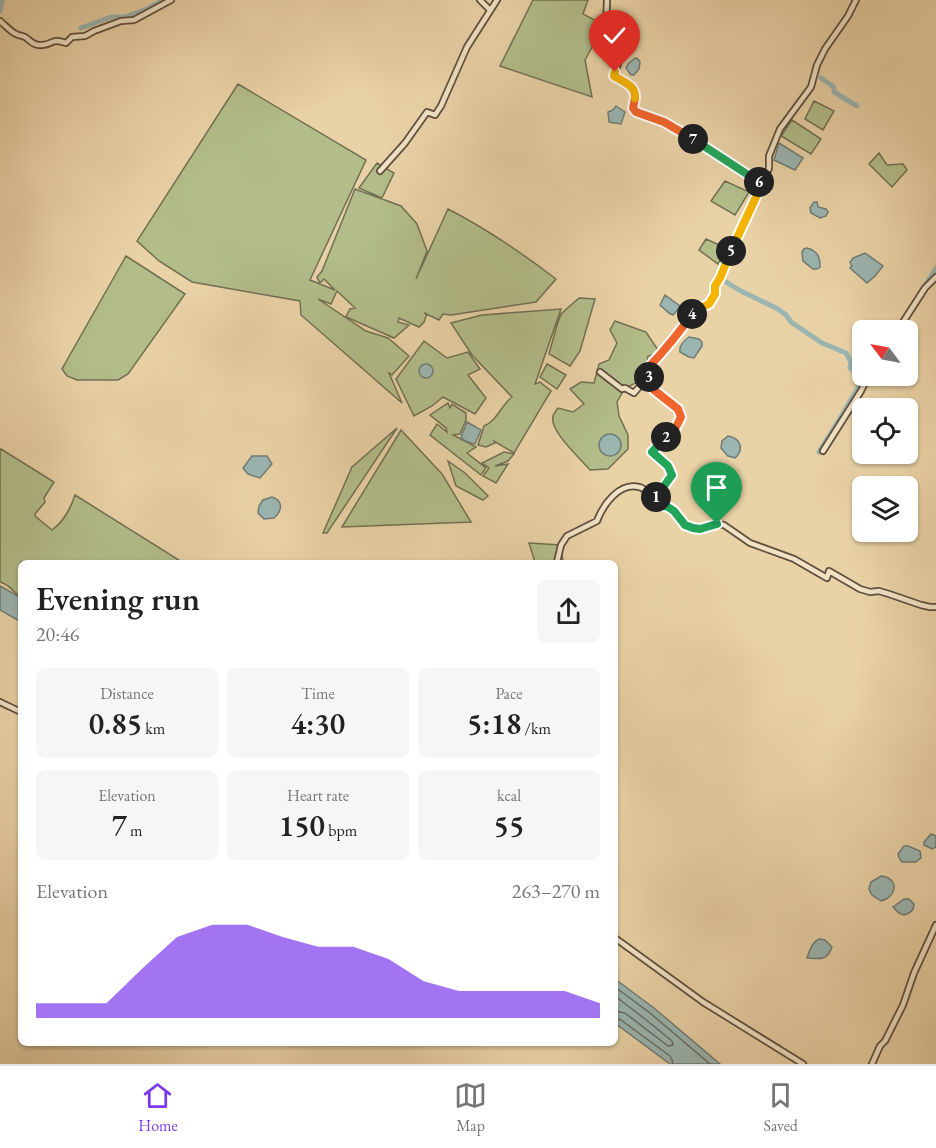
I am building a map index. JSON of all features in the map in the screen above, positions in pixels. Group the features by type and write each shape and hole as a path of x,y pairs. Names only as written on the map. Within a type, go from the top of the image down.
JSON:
{"street":[{"path":"1,22 35,44 46,44 59,40 66,43 72,37 85,36 121,21 134,20 171,0"},
{"path":"480,0 490,10"},
{"path":"380,171 405,143 427,112 435,115 467,47 497,0"},
{"path":"607,0 604,42 608,49 621,54 614,76 634,88 636,94 633,108 636,112 658,119 688,135 762,184"},
{"path":"600,372 622,389 625,388 634,393 646,376 648,368 680,333 694,311 709,304 769,168 769,156 780,129 811,87 817,65 825,49 856,0"},
{"path":"904,320 935,277"},
{"path":"648,368 654,390 678,409 681,417 674,431 652,452 668,466 672,475 655,498"},
{"path":"823,451 864,386"},
{"path":"557,560 563,540 597,521 608,500 615,494 636,486 644,488 655,498 655,503 674,511 685,525 700,529 717,524 724,525 750,543 794,559 827,578 829,572 870,592 879,591 921,605 936,607"},
{"path":"0,702 18,711"},
{"path":"872,1064 903,1005 914,973 936,926"},
{"path":"618,940 703,1002 803,1064"}],"green space":[{"path":"533,0 588,0 583,14 604,25 585,60 592,97 500,66"},
{"path":"238,84 366,160 310,280 335,290 324,279 320,283 317,277 322,271 355,189 401,206 417,224 427,251 416,279 448,209 503,241 556,279 536,302 451,315 443,314 439,320 427,314 419,327 399,318 398,322 409,325 394,338 346,317 350,309 355,308 337,291 331,304 318,299 366,331 388,338 409,356 392,375 389,373 402,403 301,315 300,301 192,282 159,261 137,241"},
{"path":"814,101 834,111 823,130 805,119"},
{"path":"792,120 821,139 811,154 781,136"},
{"path":"879,153 887,165 903,164 907,170 892,187 869,164"},
{"path":"377,163 394,173 382,198 359,188"},
{"path":"725,181 749,192 735,215 711,201"},
{"path":"706,239 726,248 718,264 699,250"},
{"path":"126,256 185,294 128,374 118,380 77,380 67,376 62,369"},
{"path":"579,298 595,299 580,351 570,366 549,354 561,314"},
{"path":"561,309 535,384 540,382 551,391 514,453 494,441 495,443 486,447 478,445 484,426 512,397 472,355 451,323 482,315"},
{"path":"615,321 646,332 660,353 648,356 644,379 625,388 617,402 619,416 628,435 628,449 608,469 590,470 561,437 553,422 553,416 558,408 573,412 584,404 570,389 581,382 594,383 599,364 609,360 617,343 610,330"},
{"path":"424,341 447,358 468,352 480,369 468,375 486,398 475,414 443,397 414,416 396,379"},
{"path":"547,364 566,375 557,389 540,377"},
{"path":"448,403 450,408 452,404 466,413 466,420 460,434 453,435 476,447 467,453 486,468 481,475 430,435 437,424 447,432 446,428 430,415"},
{"path":"397,428 327,533 323,533 352,467"},
{"path":"401,430 442,474 471,522 342,527"},
{"path":"1,449 54,482 44,498 45,502 35,514 52,530 66,515 75,495 179,560 18,560 18,595 0,582"},
{"path":"504,452 514,454 508,461 495,466 508,464 496,483 483,476 489,468 482,463"},
{"path":"448,461 465,473 488,496 483,500 456,486"},
{"path":"529,543 561,545 563,560 534,560"}],"water":[{"path":"635,58 640,62 639,69 631,75 626,68"},
{"path":"616,106 625,112 621,124 609,122 608,112"},
{"path":"779,143 803,158 795,170 774,160"},
{"path":"814,202 817,202 818,207 826,209 828,212 826,216 820,218 811,213 810,208"},
{"path":"807,248 818,255 820,267 817,269 813,269 803,261 802,252"},
{"path":"865,253 883,266 867,283 850,268 853,258"},
{"path":"665,295 680,306 673,315 660,305"},
{"path":"689,337 702,342 694,358 680,352 681,345"},
{"path":"426,364 431,366 433,371 431,376 426,378 421,376 419,371 421,366"},
{"path":"467,422 481,430 475,444 461,437"},
{"path":"610,434 620,441 621,445 614,455 610,456 600,449 599,445 606,435"},
{"path":"728,436 736,439 740,444 740,451 735,458 728,456 721,448 722,441"},
{"path":"252,456 267,456 272,464 260,478 248,474 243,468"},
{"path":"272,497 281,506 279,512 274,518 264,519 258,513 259,506 263,500"},
{"path":"0,586 18,596 18,620 0,610"},
{"path":"931,834 936,836 936,847 932,849 924,845"},
{"path":"904,846 920,851 921,858 916,862 902,862 898,854"},
{"path":"881,876 891,880 894,888 890,896 881,901 872,895 869,889 871,882"},
{"path":"904,899 909,899 914,904 911,911 904,915 893,907"},
{"path":"819,939 825,940 832,947 830,952 822,958 807,958 813,944"},
{"path":"618,981 654,1008 720,1064 670,1064 618,1025"}],"waterway":[{"path":"0,11 2,0"},
{"path":"81,28 111,17 125,17 164,0"},
{"path":"821,78 834,87 834,92 857,106"},
{"path":"923,289 936,268"},
{"path":"723,280 778,309 791,322 822,343 846,353 852,370"},
{"path":"819,452 859,386"}],"route":[{"path":"615,72 614,76 634,88 636,94 633,108 636,112 658,119 688,135 762,184 709,304 694,311 680,333 648,368 654,390 678,409 681,417 674,431 652,452 668,466 672,475 655,498 655,503 668,507 685,525 693,528 700,529 717,524"}]}
